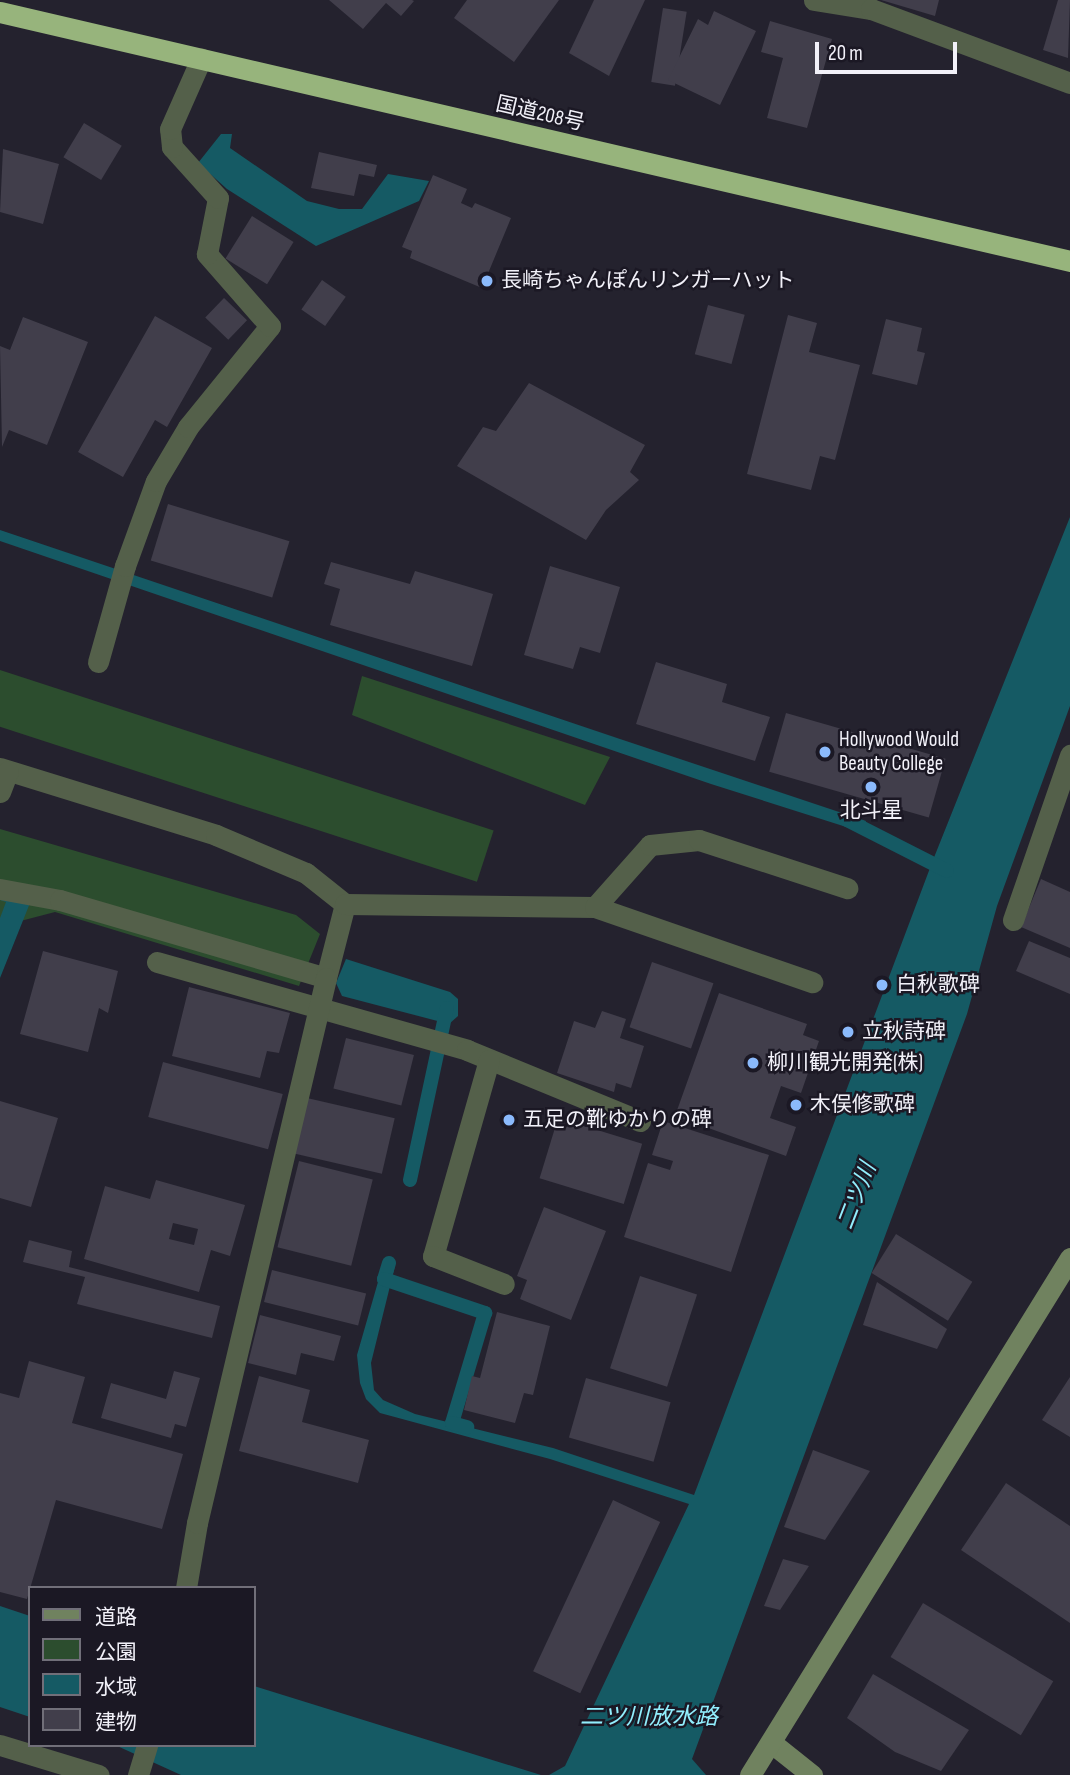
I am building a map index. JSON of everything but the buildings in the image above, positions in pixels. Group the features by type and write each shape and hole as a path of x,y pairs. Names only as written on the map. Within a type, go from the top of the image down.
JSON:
{"highway":[{"name":"国道208号","path":"0,12 1070,261"}],"street":[{"path":"814,0 871,9 1070,83"},
{"path":"97,662 156,481 188,427 270,326 207,254 218,198 172,147 170,129 201,59"},
{"path":"1013,920 1070,755"},
{"path":"0,792 4,770 216,835 306,873 345,904 595,907 812,982"},
{"path":"595,907 650,845 699,840 847,888"},
{"path":"0,889 60,900 326,978"},
{"path":"186,1586 197,1523 345,904"},
{"path":"157,962 467,1050 640,1121"},
{"path":"489,1060 433,1256 504,1284"},
{"path":"750,1775 773,1744 1070,1258"},
{"path":"773,1744 812,1775"},
{"path":"0,1745 99,1775"}],"green space":[{"path":"0,670 494,830 477,882 0,727"},
{"path":"362,676 610,757 585,805 352,715"},
{"path":"0,829 296,915 320,934 299,986 55,912 9,924 0,947"}],"water":[{"path":"221,134 232,134 230,148 307,201 339,209 362,209 388,174 429,181 419,201 316,246 227,189 198,163"},
{"name":"二ツ川放水路","path":"1070,517 1070,706 997,906 967,1014 692,1759 706,1775 549,1775 565,1766 689,1504 550,1459 380,1413 366,1399 360,1383 357,1355 384,1261 395,1266 371,1363 374,1390 383,1400 415,1414 553,1448 694,1495 933,860"},
{"path":"0,530 866,821 862,832 711,784 0,541"},
{"path":"0,881 34,893 0,978 0,918 6,902 0,900"},
{"path":"346,959 450,992 458,999 458,1016 449,1024 342,996 336,983"},
{"path":"0,1606 28,1615 28,1716 0,1707"},
{"name":"二ツ川放水路","path":"256,1687 541,1775 181,1775 119,1747 256,1747"}],"waterway":[{"path":"847,820 947,871"},
{"path":"410,1180 447,1008"},
{"path":"389,1263 384,1279 485,1313 452,1423 467,1427"}],"place":[{"name":"長崎ちゃんぽんリンガーハット","path":"487,281"},
{"name":"Hollywood Would Beauty College","path":"825,752"},
{"name":"北斗星","path":"871,787"},
{"name":"白秋歌碑","path":"882,985"},
{"name":"立秋詩碑","path":"848,1032"},
{"name":"柳川観光開発(株)","path":"753,1063"},
{"name":"木俣修歌碑","path":"796,1105"},
{"name":"五足の靴ゆかりの碑","path":"509,1120"}],"water label":[{"name":"二ツ川","path":"857,1196"}]}
